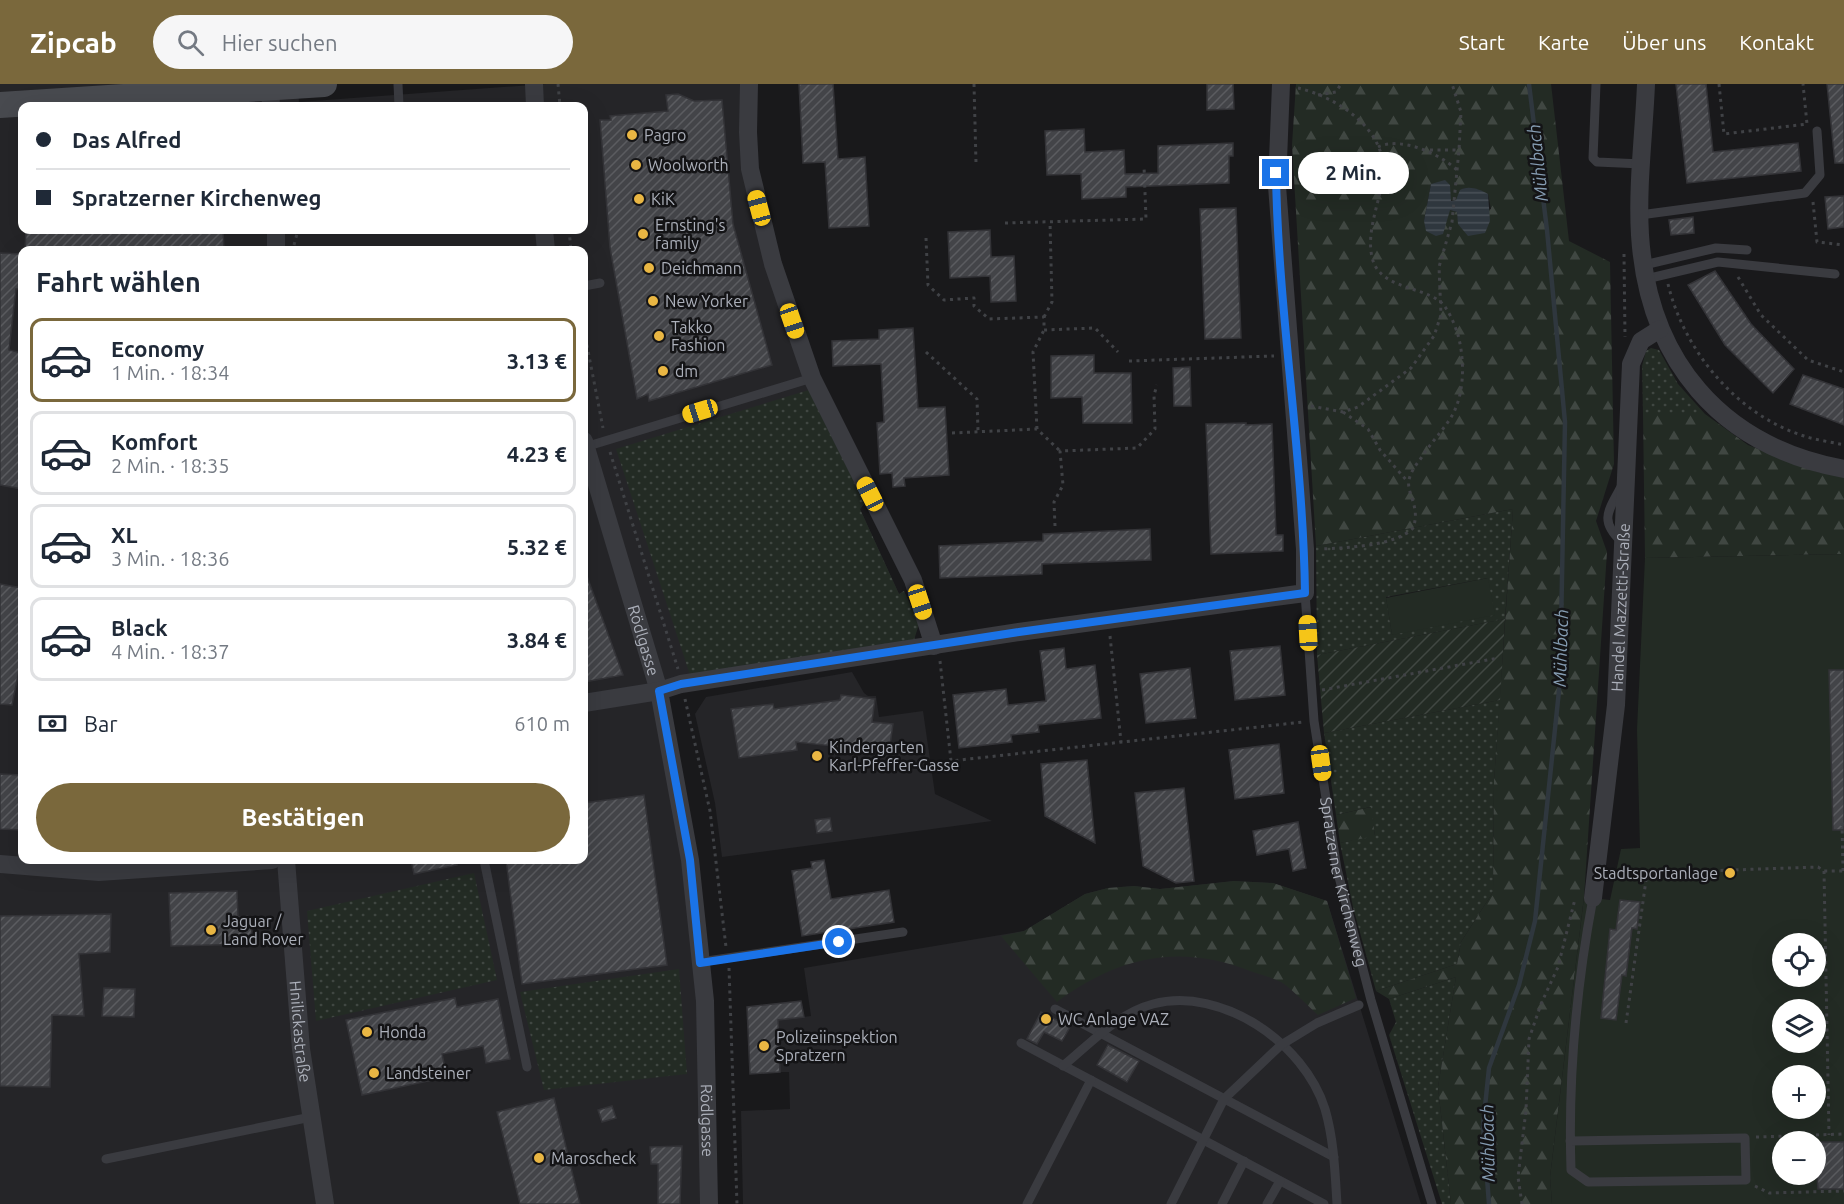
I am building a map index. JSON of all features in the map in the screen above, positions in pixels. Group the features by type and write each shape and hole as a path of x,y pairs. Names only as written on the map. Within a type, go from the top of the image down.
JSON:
{"street":[{"path":"102,102 271,97 324,84"},
{"path":"534,84 535,102"},
{"path":"749,84 748,148 754,190 773,264 812,378 913,580 934,646"},
{"name":"Spratzerner Kirchenweg","path":"1281,84 1277,186 1288,355 1305,549 1305,593"},
{"path":"1646,84 1640,215 1645,272 1660,329 1678,364 1694,386 1732,423 1779,451 1804,460 1844,469"},
{"path":"0,105 18,104"},
{"name":"Handel Mazzetti-Straße","path":"1585,894 1615,716 1632,364 1641,341 1660,329"},
{"name":"Rödlgasse","path":"588,457 659,691 690,860 705,1001 709,1204"},
{"path":"588,702 659,691 681,684 1108,619 1305,593"},
{"path":"0,864 99,872 214,864"},
{"name":"Hnilickastraße","path":"286,864 291,954 311,1118 325,1204"}],"lane":[{"path":"398,84 399,102"},
{"path":"1596,84 1593,158 1597,162 1642,164"},
{"path":"1640,215 1797,195 1811,188 1820,175 1817,131"},
{"path":"1645,272 1716,248 1747,250"},
{"path":"1645,272 1666,275 1700,264 1730,262 1835,274"},
{"path":"588,285 600,283"},
{"path":"588,443 812,378"},
{"name":"Spratzerner Kirchenweg","path":"1305,593 1314,721 1336,869 1371,1000 1432,1204"},
{"path":"485,864 527,1067"},
{"path":"1570,1141 1745,1138 1746,1180 1588,1182 1570,1170 1570,1141 1572,1055 1582,956 1585,894"},
{"path":"700,963 903,932"},
{"path":"1063,1066 1127,1014 1153,1004 1185,1001 1211,1004 1243,1015 1281,1045 1311,1083 1324,1107 1334,1157 1336,1204"},
{"path":"1170,1204 1224,1100 1281,1045 1317,1023 1359,1005"},
{"path":"1055,1009 1334,1157"},
{"path":"1021,1043 1324,1204"},
{"path":"1027,1204 1091,1080"},
{"path":"106,1159 311,1118"},
{"path":"1222,1204 1244,1161"},
{"path":"1267,1204 1280,1181"}],"path":[{"path":"558,84 560,102"},
{"path":"974,84 975,164"},
{"path":"1281,84 1316,95 1344,108 1367,129 1378,147 1383,171 1371,242 1373,262 1384,277 1440,300 1456,329 1462,351 1463,374 1452,416 1413,470 1408,482"},
{"path":"1316,95 1336,92 1341,84"},
{"path":"1343,412 1358,407 1411,368 1434,336 1441,315 1440,262 1453,212 1461,112 1452,84"},
{"path":"1719,84 1724,134 1807,124 1803,84"},
{"path":"1378,147 1393,143 1428,150 1459,150"},
{"path":"1428,150 1446,159 1457,170"},
{"path":"1005,223 1146,219 1144,166"},
{"path":"1811,188 1817,242 1844,244"},
{"path":"1050,221 1053,302 1044,317 1044,330 1033,352 1037,429 1060,451 1063,485 1054,502 1054,526"},
{"path":"926,237 928,285 944,300 974,298 974,306 989,319 1044,317"},
{"path":"1730,262 1761,315 1800,353 1808,360 1844,372"},
{"path":"1666,275 1684,328 1706,364 1733,395 1768,420 1803,436 1844,445"},
{"path":"1044,330 1095,328 1118,352"},
{"path":"926,352 977,399 978,431"},
{"path":"1129,362 1288,355"},
{"path":"1060,451 1137,448 1155,429 1154,392 1157,386"},
{"path":"1292,401 1343,412 1368,429 1380,450 1408,482 1416,512 1415,522 1409,532 1370,544 1305,549"},
{"path":"952,433 1037,429"},
{"path":"1108,619 1122,742"},
{"path":"934,646 939,654 951,761 1314,721"},
{"path":"1311,692 1498,658"},
{"path":"1626,1023 1647,873 1818,867 1824,871 1844,871 1842,824"},
{"path":"1824,871 1829,1135"},
{"path":"1521,1204 1518,1177 1526,1110 1529,1039 1585,894"},
{"path":"1745,1138 1844,1134"},
{"path":"1746,1180 1769,1193 1844,1191"}],"shaded area":[{"path":"0,84 298,84 299,102 546,84 746,84 744,131 812,389 864,504 860,509 899,594 904,591 919,624 655,688 703,1002 705,1204 0,1204"},
{"path":"1445,180 1450,185 1451,201 1456,200 1460,190 1467,188 1478,189 1488,194 1490,221 1485,233 1468,236 1458,224 1457,212 1450,210 1443,234 1436,236 1426,231 1424,221 1431,184"},
{"name":"Kindergarten Karl-Pfeffer-Gasse","path":"852,672 864,693 868,696 876,696 879,717 923,711 935,794 992,821 722,857 715,803 695,714 706,697"},
{"path":"1234,881 1273,883 1327,901 1421,1204 743,1204 741,1111 790,1109 789,1072 780,1072 778,1020 811,1016 804,968 1024,931 1085,894 1108,888 1134,886 1160,889"}],"green space":[{"path":"1296,84 1551,84 1569,241 1610,262 1614,464 1596,521 1607,552 1584,897 1550,1177 1552,1204 1451,1204 1438,1087 1456,977 1389,999 1376,991 1457,964 1461,942 1493,892 1494,781 1513,509 1316,546 1292,145","holes":["1431,184 1450,190 1450,200 1456,201 1464,188 1476,189 1488,194 1491,209 1458,219 1457,212 1450,210 1424,221"]},
{"path":"1651,348 1659,350 1678,384 1705,414 1643,414 1642,366 1646,351"},
{"path":"812,389 864,504 860,509 899,594 904,591 919,624 914,640 690,675 616,449"},
{"path":"1643,414 1705,414 1748,445 1817,472 1844,477 1844,554 1645,558"},
{"path":"1513,509 1505,619 1317,655 1316,546","holes":["1488,578 1392,635 1386,597"]},
{"name":"Stadtsportanlage","path":"1844,554 1844,1204 1552,1204 1550,1177 1584,897 1610,900 1621,849 1640,848 1637,730 1645,558"},
{"path":"1488,578 1495,615 1392,635 1386,598"},
{"path":"1505,619 1500,700 1324,733 1317,655"},
{"path":"1500,700 1494,781 1493,892 1461,942 1457,964 1376,991 1353,907 1340,843 1375,835 1370,807 1336,815 1324,733"},
{"path":"1371,807 1375,836 1340,843 1336,815"},
{"path":"474,873 497,980 316,1021 307,911"},
{"path":"1234,881 1273,883 1327,901 1356,998 1318,1015 1284,984 1276,980 1224,962 1173,957 1149,959 1126,965 1103,974 1057,1002 1001,936 1024,931 1085,894 1108,888 1134,886 1160,889"},
{"path":"679,969 687,1074 544,1090 520,992"},
{"path":"1456,977 1438,1087 1451,1204 1442,1204 1389,1035 1396,1022 1389,999"}],"building":[{"path":"799,84 833,84 838,159 865,157 869,226 829,228 825,162 803,163"},
{"path":"1207,84 1233,84 1234,109 1207,110"},
{"path":"1676,84 1706,84 1713,152 1798,143 1801,171 1687,183"},
{"path":"1827,84 1844,84 1844,163 1835,163"},
{"path":"678,94 694,101 722,100 733,224 772,365 649,401 648,394 637,399 610,248 600,120 611,120 610,116 668,111 666,95"},
{"path":"1084,129 1085,152 1124,150 1125,174 1158,173 1158,146 1233,143 1233,156 1229,156 1229,183 1126,187 1126,197 1082,199 1081,174 1047,175 1045,131"},
{"path":"1844,196 1844,227 1828,229 1825,197"},
{"path":"1236,208 1241,338 1205,339 1200,209"},
{"path":"1693,217 1694,233 1671,235 1669,220"},
{"path":"990,230 991,257 1014,256 1016,301 991,302 990,276 950,278 948,232"},
{"path":"26,234 223,234 224,246 25,246"},
{"path":"0,253 18,254 18,289 16,289 9,350 18,352 18,488 0,485"},
{"path":"1715,271 1751,324 1794,369 1773,393 1725,345 1688,285"},
{"path":"913,328 918,408 945,407 949,475 904,478 905,486 893,487 892,473 880,474 877,423 884,422 881,364 833,366 832,341 879,339 879,330"},
{"path":"1094,355 1094,373 1131,373 1132,423 1083,423 1082,397 1051,398 1051,356"},
{"path":"1190,367 1191,406 1174,406 1173,368"},
{"path":"1803,375 1844,389 1844,425 1790,404"},
{"path":"1246,423 1246,425 1272,424 1276,535 1283,535 1283,551 1211,554 1206,424"},
{"path":"1150,529 1151,560 1042,564 1042,574 940,578 939,546 1043,541 1043,534"},
{"path":"588,579 623,675 588,681"},
{"path":"0,584 18,587 18,676 12,705 0,704"},
{"path":"1280,646 1285,695 1235,700 1230,651"},
{"path":"1064,648 1066,669 1095,665 1101,718 1038,725 1039,732 1011,735 1012,742 959,748 953,695 1006,689 1008,705 1046,701 1040,651"},
{"path":"1190,668 1196,718 1146,723 1140,674"},
{"path":"1829,670 1844,670 1844,830 1833,830"},
{"path":"841,695 875,699 872,722 893,724 889,752 796,742 797,750 739,758 731,709 773,704 774,709 840,700"},
{"path":"1279,744 1284,793 1235,799 1229,750"},
{"path":"1087,760 1095,843 1045,816 1041,764"},
{"path":"0,774 18,775 18,830 0,829"},
{"path":"1184,788 1194,881 1176,883 1143,866 1135,793"},
{"path":"644,795 667,965 522,984 507,864 588,864 588,802"},
{"path":"830,818 832,831 817,833 815,820"},
{"path":"1298,822 1306,868 1293,871 1289,849 1257,855 1253,831"},
{"path":"824,860 831,899 889,890 894,922 802,936 792,871 812,868 811,862"},
{"path":"412,864 457,864 457,865 414,874"},
{"name":"Jaguar / Land Rover","path":"237,891 238,917 251,916 252,944 171,946 169,893"},
{"path":"1620,900 1640,902 1637,929 1632,928 1626,976 1622,975 1616,1020 1601,1018 1610,929 1616,930"},
{"path":"111,914 110,952 79,954 84,1016 52,1015 50,1087 0,1086 0,916"},
{"path":"104,988 135,989 134,1017 102,1016"},
{"path":"455,998 457,1007 498,999 510,1059 486,1063 483,1046 442,1054 447,1077 362,1095 346,1020"},
{"name":"Polizeiinspektion Spratzern","path":"801,1001 804,1017 778,1020 780,1072 750,1074 747,1007"},
{"name":"WC Anlage VAZ","path":"1041,1012 1070,1027 1062,1041 1044,1032 1037,1044 1027,1039"},
{"path":"1108,1045 1139,1061 1127,1082 1097,1065"},
{"name":"Maroscheck","path":"554,1098 580,1204 520,1204 497,1112"},
{"path":"612,1106 616,1118 602,1122 598,1110"},
{"path":"1826,1142 1844,1142 1844,1189 1818,1189 1818,1185 1826,1185"},
{"path":"682,1146 680,1204 658,1204 658,1164 651,1164 650,1147"}],"waterway":[{"name":"Mühlbach","path":"1489,1204 1483,1126 1489,1068 1519,985 1535,921 1560,681 1565,422 1547,230 1529,84"}],"place":[{"name":"Pagro","path":"632,135"},
{"name":"Woolworth","path":"636,165"},
{"name":"KiK","path":"639,199"},
{"name":"Ernsting's family","path":"643,234"},
{"name":"Deichmann","path":"649,268"},
{"name":"New Yorker","path":"653,301"},
{"name":"Takko Fashion","path":"659,336"},
{"name":"dm","path":"663,371"},
{"name":"Kindergarten Karl-Pfeffer-Gasse","path":"817,756"},
{"name":"Stadtsportanlage","path":"1730,873"},
{"name":"Jaguar / Land Rover","path":"211,930"},
{"name":"WC Anlage VAZ","path":"1046,1019"},
{"name":"Honda","path":"367,1032"},
{"name":"Polizeiinspektion Spratzern","path":"764,1046"},
{"name":"Landsteiner","path":"374,1073"},
{"name":"Maroscheck","path":"539,1158"}],"route":[{"path":"839,942 700,963 690,860 659,691 681,684 1019,632 1305,593 1305,549 1288,355 1276,173"}]}
